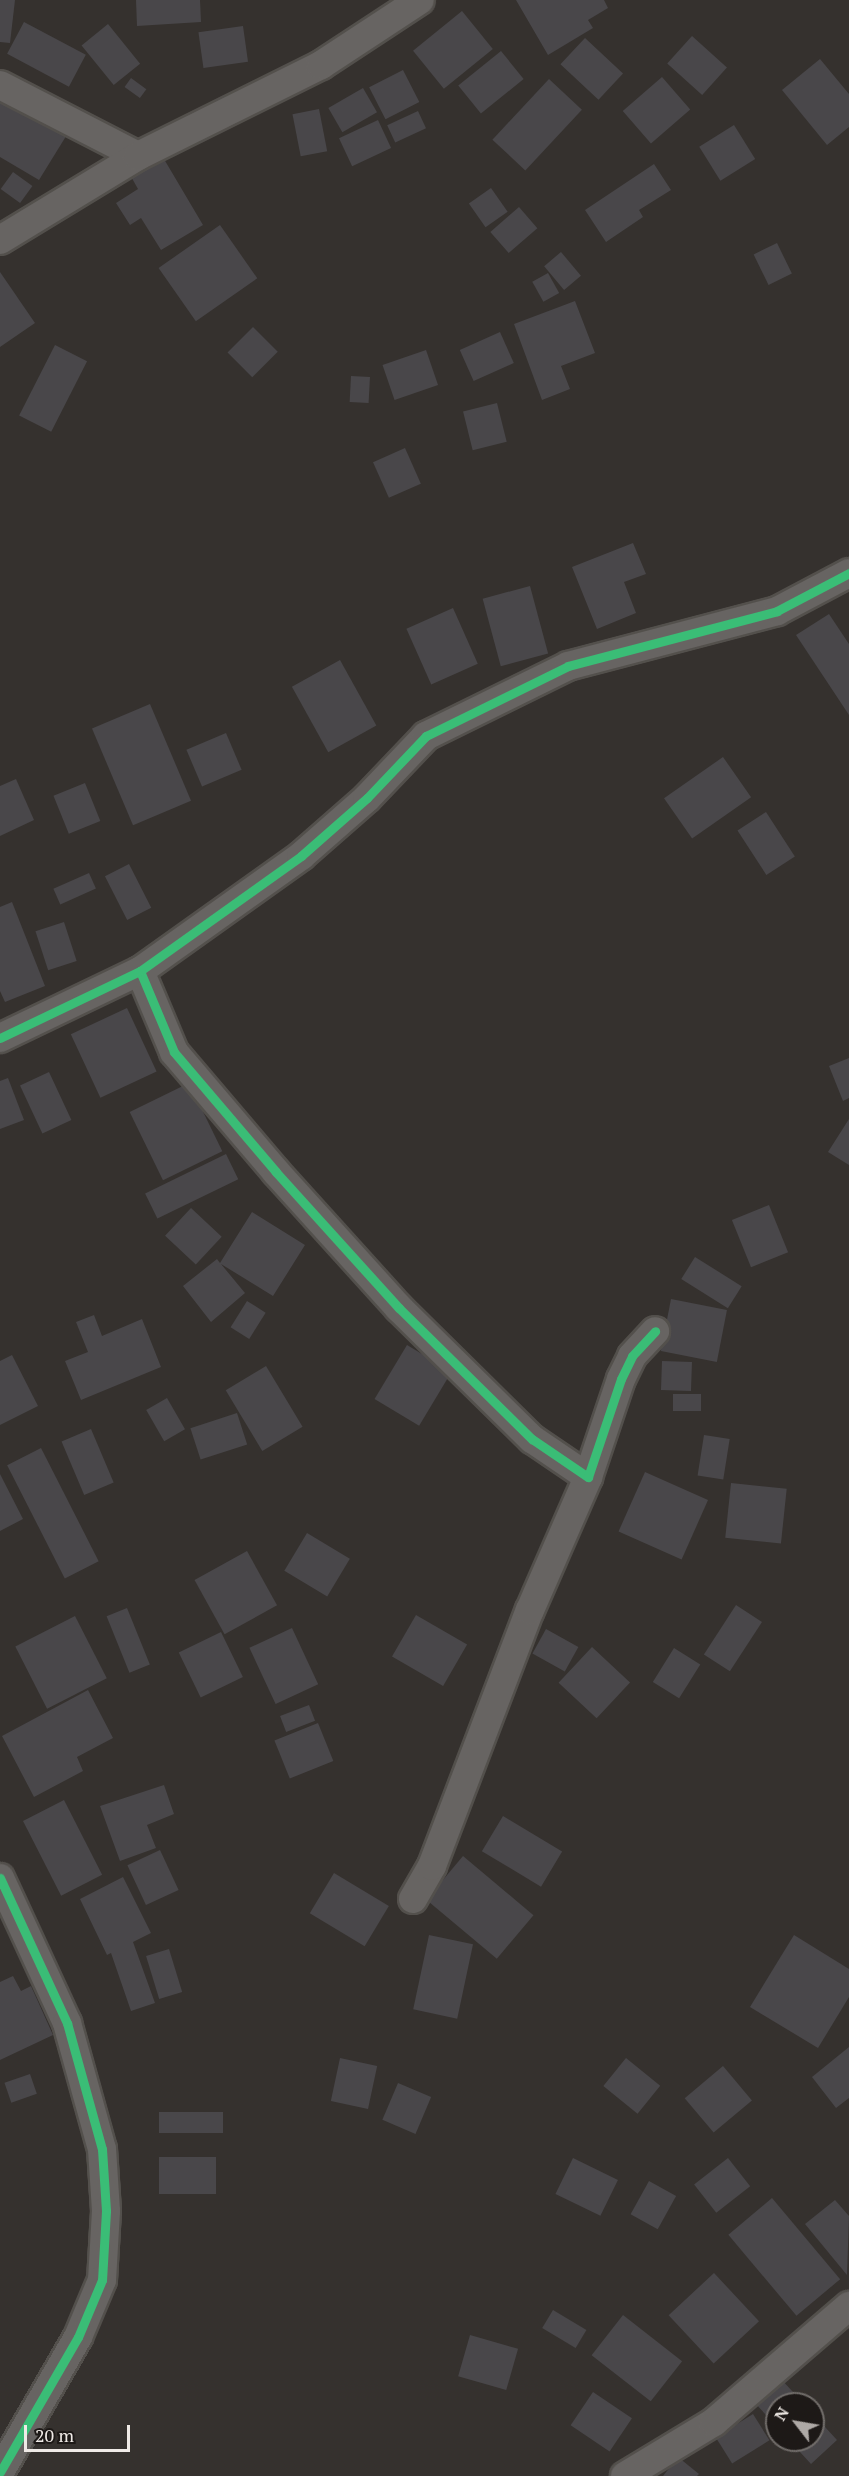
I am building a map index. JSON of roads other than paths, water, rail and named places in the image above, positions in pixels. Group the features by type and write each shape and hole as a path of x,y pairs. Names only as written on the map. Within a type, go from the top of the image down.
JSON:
{"street":[{"path":"0,240 138,156 321,65 413,2"},
{"path":"0,85 138,156"},
{"path":"0,1038 140,972 301,856 367,798 426,736 568,666 777,611 849,573"},
{"path":"140,972 174,1052 276,1172 399,1308 524,1431 588,1477"},
{"path":"413,1899 432,1866 530,1610 588,1477 621,1379 632,1356 656,1330"},
{"path":"0,1878 67,2024 102,2149 106,2211 102,2280 78,2337 0,2472"},
{"path":"625,2476 714,2422 849,2306"}]}
